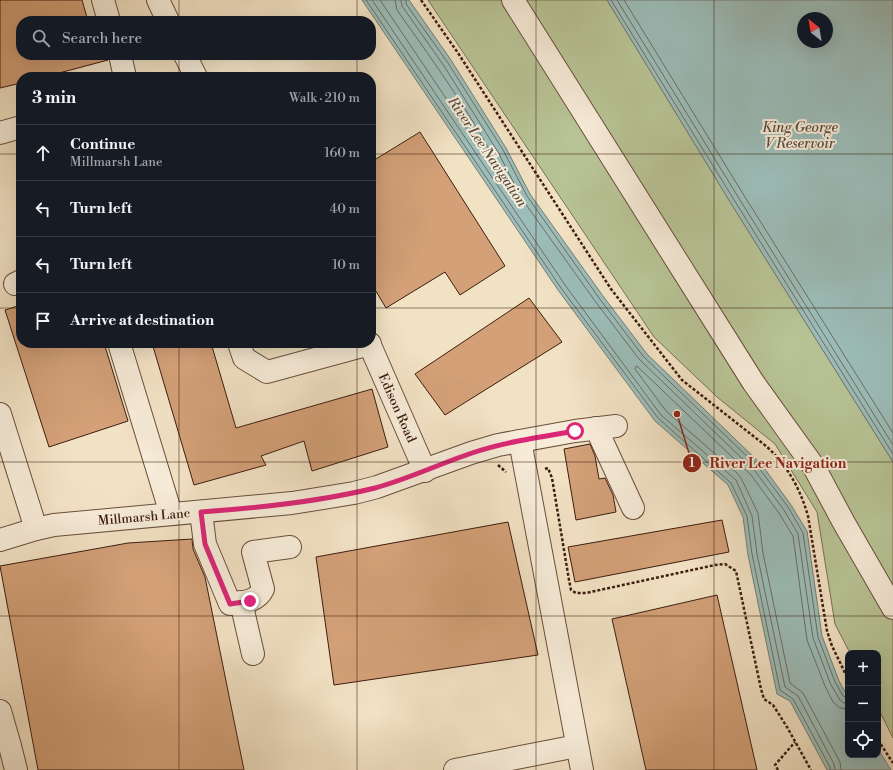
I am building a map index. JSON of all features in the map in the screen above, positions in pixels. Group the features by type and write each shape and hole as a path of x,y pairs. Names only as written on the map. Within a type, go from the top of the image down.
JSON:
{"street":[{"path":"103,0 108,16"},
{"path":"158,0 166,16"},
{"path":"513,0 753,382 814,467 844,523 893,608"},
{"path":"121,60 124,72"},
{"path":"188,60 194,72"},
{"path":"0,133 16,128"},
{"path":"120,348 171,514"},
{"name":"Edison Road","path":"241,348 244,358 267,372 354,348"},
{"name":"Edison Road","path":"371,348 425,471"},
{"path":"0,414 36,529"},
{"name":"Millmarsh Lane","path":"0,540 54,525 292,503 354,493 377,487 425,471 471,453 498,445 606,427 633,508"},
{"path":"520,441 582,770"},
{"path":"201,512 205,544 230,604 250,601 260,595 263,589 253,552 290,547"},
{"path":"241,602 253,654"},
{"path":"0,715 5,747 16,770"},
{"path":"454,770 577,746"}],"path":[{"path":"421,0 458,53 611,289 682,380 766,446 777,456 794,480 803,498 808,516 826,631 845,673"},
{"path":"540,470 548,468 552,478 569,580 572,590 576,593 586,593 715,565 725,564 736,571 764,699 773,705 811,770"},
{"path":"778,770 775,765 795,742"},
{"path":"881,745 893,763"}],"green space":[{"path":"428,0 607,0 732,205 893,462 893,738 881,714 881,650 848,650 835,624 817,512 775,444 717,397 654,337"}],"water":[{"path":"362,0 409,0 451,60 506,148 530,194 603,296 647,354 762,465 791,505 807,531 822,636 839,681 845,692 845,758 881,758 881,754 891,770 827,770 790,701 777,694 748,555 743,517 728,485 655,421 558,290 376,21 376,16 373,16"},
{"name":"King George V Reservoir","path":"607,0 893,0 893,462 732,205"}],"building":[{"path":"0,0 82,0 87,16 16,16 16,60 108,60 63,72 16,72 16,84 0,88"},
{"path":"420,132 505,266 460,295 445,272 386,308 376,291 376,159"},
{"path":"529,298 562,342 445,415 415,374"},
{"path":"16,307 16,344 5,310"},
{"path":"17,348 106,348 128,421 49,447"},
{"path":"153,348 212,348 236,428 372,389 388,447 312,471 304,441 261,456 266,465 194,485"},
{"path":"590,444 595,456 599,479 605,478 613,495 616,512 576,520 564,449"},
{"path":"722,520 729,552 575,582 568,547"},
{"path":"508,522 538,655 334,685 316,557"},
{"path":"192,539 193,549 205,577 244,770 38,770 0,566 128,543"},
{"path":"717,595 757,770 646,770 612,619"}],"place":[{"name":"River Lee Navigation","path":"677,414"}],"route":[{"path":"250,601 230,604 205,544 201,512 292,503 354,493 425,471 471,453 498,445 575,431"}]}
